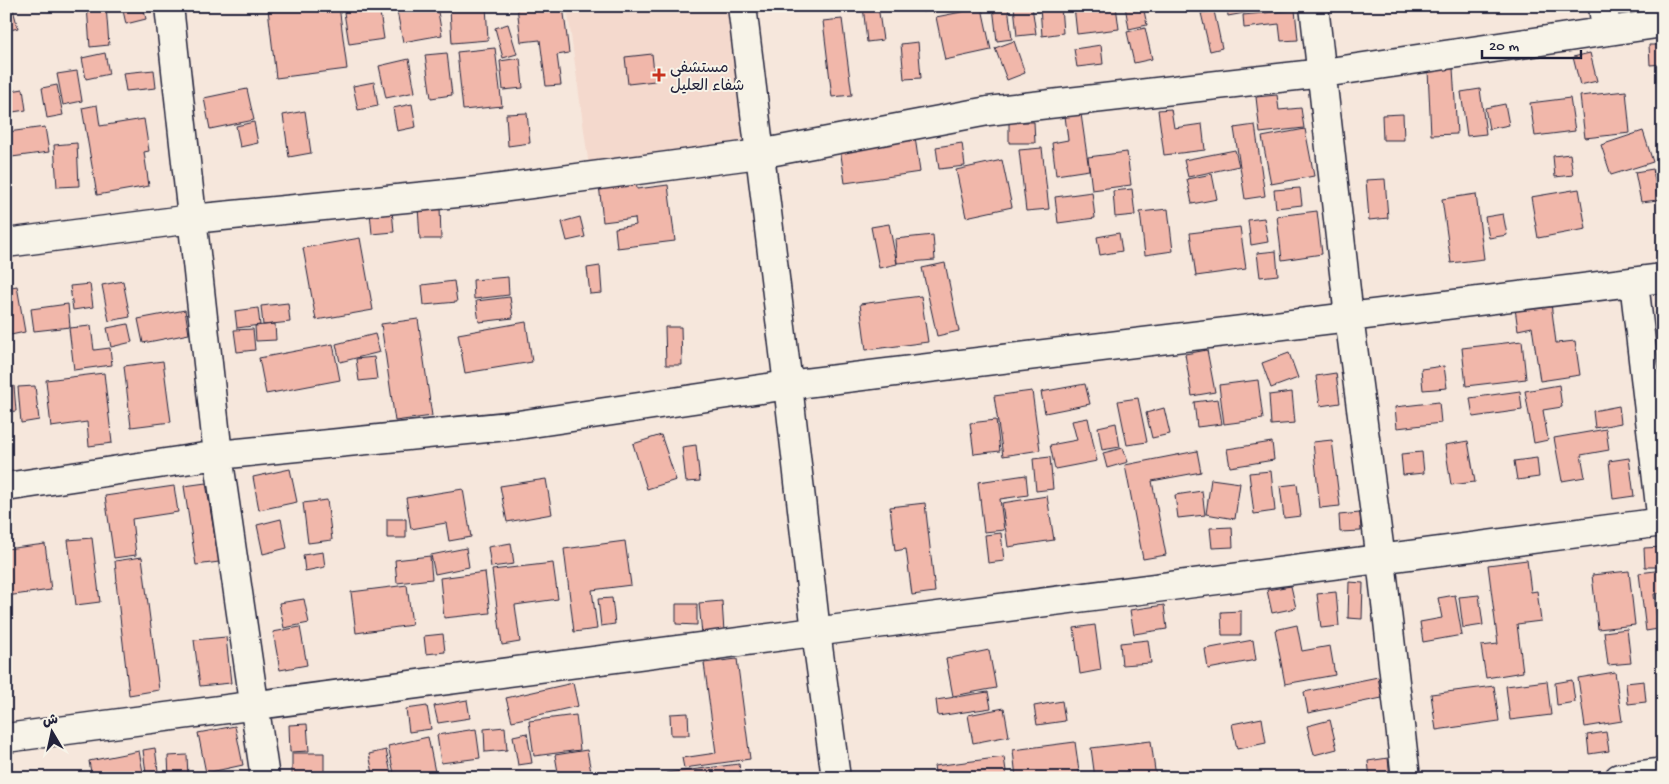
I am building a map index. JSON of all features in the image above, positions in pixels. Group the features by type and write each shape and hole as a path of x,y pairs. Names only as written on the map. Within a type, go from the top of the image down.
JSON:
{"street":[{"path":"169,6 218,455 265,778"},
{"path":"742,6 816,632 836,778"},
{"path":"1314,6 1349,318 1381,560 1406,778"},
{"path":"6,243 192,219 478,191 759,154 988,111 1323,74 1605,19 1663,23"},
{"path":"6,487 218,455 518,425 788,384 1349,318 1663,278"},
{"path":"6,738 255,708 816,632 1662,523 1634,282"},
{"path":"1619,778 1663,772"}],"shaded area":[{"name":"مستشفى شفاء العليل","path":"567,6 733,6 752,144 589,167"}],"building":[{"path":"12,6 18,28 6,31 6,8"},
{"path":"87,6 106,6 109,45 90,47"},
{"path":"122,6 143,6 146,19 126,24"},
{"path":"290,6 339,6 347,69 276,78 268,9"},
{"path":"343,6 379,6 384,39 349,44"},
{"path":"396,6 418,6 419,8 437,6 442,35 403,42"},
{"path":"486,6 488,40 452,43 450,9"},
{"path":"517,6 563,6 569,53 557,55 561,85 546,86 540,40 521,42"},
{"path":"863,6 878,6 883,40 867,42"},
{"path":"921,6 961,6 922,12"},
{"path":"1008,6 1012,39 997,41 993,7"},
{"path":"1014,6 1032,6 1036,34 1017,36"},
{"path":"1040,6 1061,6 1063,33 1042,36"},
{"path":"1074,6 1116,6 1119,29 1077,34"},
{"path":"1125,6 1143,6 1147,25 1129,29"},
{"path":"1227,6 1270,6 1271,8 1228,16"},
{"path":"982,8 991,50 945,60 936,17"},
{"path":"1295,10 1298,40 1281,41 1279,24 1244,28 1243,15"},
{"path":"1214,11 1222,48 1210,51 1201,13"},
{"path":"842,19 852,95 832,97 823,21"},
{"path":"508,24 517,54 503,58 495,28"},
{"path":"1145,28 1152,59 1134,63 1127,32"},
{"path":"1014,41 1025,73 1007,80 995,48"},
{"path":"918,42 921,78 904,79 901,44"},
{"path":"1101,45 1103,64 1077,67 1074,49"},
{"path":"1649,45 1663,45 1663,64 1650,65"},
{"path":"495,48 502,106 463,110 457,52"},
{"path":"105,53 109,74 86,79 82,58"},
{"path":"447,53 452,95 431,98 425,55"},
{"path":"1590,53 1597,81 1580,85 1573,57"},
{"path":"652,54 655,81 628,84 625,57"},
{"path":"520,58 523,88 503,90 500,61"},
{"path":"409,59 415,92 386,98 379,66"},
{"path":"1453,68 1457,134 1431,135 1428,70"},
{"path":"154,70 156,88 126,91 123,73"},
{"path":"77,71 82,101 63,105 57,74"},
{"path":"374,82 378,106 358,110 353,86"},
{"path":"57,85 63,115 47,118 42,88"},
{"path":"23,89 26,110 6,113 6,92"},
{"path":"247,89 254,120 210,129 204,98"},
{"path":"1480,89 1486,134 1467,136 1461,92"},
{"path":"1626,91 1630,133 1585,138 1580,96"},
{"path":"1277,95 1279,110 1301,108 1304,128 1260,133 1256,97"},
{"path":"1570,98 1575,131 1535,136 1530,103"},
{"path":"412,104 416,127 397,131 393,108"},
{"path":"1505,104 1509,125 1489,129 1485,108"},
{"path":"97,105 100,126 144,119 149,151 144,152 149,186 97,195 82,108"},
{"path":"1171,109 1174,128 1202,124 1205,150 1164,155 1158,110"},
{"path":"305,111 311,153 289,157 283,115"},
{"path":"527,113 530,143 508,146 506,114"},
{"path":"1081,114 1089,170 1056,175 1052,143 1068,140 1065,116"},
{"path":"1403,114 1404,140 1383,140 1382,115"},
{"path":"254,122 258,143 240,147 236,126"},
{"path":"1009,122 1034,122 1035,143 1009,143"},
{"path":"1255,125 1265,196 1245,199 1234,128"},
{"path":"45,127 49,152 12,157 8,132"},
{"path":"1305,129 1314,176 1271,184 1262,137"},
{"path":"914,130 920,172 845,183 839,141"},
{"path":"1643,131 1653,162 1611,175 1601,145"},
{"path":"1663,133 1663,164 1658,134"},
{"path":"77,143 79,186 57,187 54,145"},
{"path":"962,143 965,166 939,169 936,147"},
{"path":"1042,148 1049,209 1026,211 1019,150"},
{"path":"1235,150 1239,166 1188,177 1184,160"},
{"path":"1127,152 1131,185 1092,190 1088,157"},
{"path":"1570,154 1573,175 1555,177 1553,156"},
{"path":"6,157 11,188 6,188"},
{"path":"1002,160 1012,207 966,217 956,170"},
{"path":"1653,169 1658,200 1641,202 1635,172"},
{"path":"1212,174 1217,199 1192,204 1187,179"},
{"path":"636,179 637,189 668,185 675,241 617,248 615,228 636,225 635,218 603,222 599,184"},
{"path":"1385,179 1388,218 1369,220 1366,180"},
{"path":"1300,188 1302,205 1276,208 1274,190"},
{"path":"1132,189 1135,215 1115,217 1113,191"},
{"path":"1579,189 1586,229 1538,238 1531,197"},
{"path":"1092,192 1095,218 1058,223 1055,197"},
{"path":"1476,194 1484,259 1451,263 1442,199"},
{"path":"440,206 441,239 420,239 418,207"},
{"path":"1168,209 1173,251 1145,255 1140,212"},
{"path":"392,210 394,232 372,234 370,212"},
{"path":"1317,211 1322,254 1282,260 1277,216"},
{"path":"1503,214 1507,235 1489,238 1485,217"},
{"path":"580,217 585,237 567,241 562,222"},
{"path":"1264,218 1268,242 1251,245 1248,220"},
{"path":"889,224 897,264 879,268 871,227"},
{"path":"1240,227 1246,269 1196,276 1190,233"},
{"path":"1119,233 1122,251 1100,255 1097,237"},
{"path":"933,235 935,260 897,263 895,239"},
{"path":"360,238 373,310 316,320 303,248"},
{"path":"1276,251 1278,275 1260,277 1257,253"},
{"path":"945,263 959,331 937,336 922,268"},
{"path":"600,266 602,293 590,294 587,268"},
{"path":"508,277 509,295 474,299 473,280"},
{"path":"123,281 130,317 109,321 102,285"},
{"path":"454,281 457,302 424,305 422,285"},
{"path":"90,284 93,307 73,310 70,286"},
{"path":"17,286 25,332 6,336 6,288"},
{"path":"921,296 928,342 866,350 860,304"},
{"path":"510,297 513,318 479,322 476,301"},
{"path":"288,303 290,322 263,325 261,306"},
{"path":"1551,303 1556,343 1575,341 1580,375 1540,381 1532,327 1518,330 1515,308"},
{"path":"68,304 70,327 34,331 31,309"},
{"path":"258,308 260,325 237,328 235,311"},
{"path":"185,310 189,334 143,343 138,319"},
{"path":"418,319 432,416 395,421 381,324"},
{"path":"526,322 532,362 465,373 458,334"},
{"path":"128,324 132,342 111,347 107,328"},
{"path":"275,324 276,340 256,341 255,326"},
{"path":"91,326 94,350 110,348 112,365 74,370 69,328"},
{"path":"665,327 681,327 682,365 666,365"},
{"path":"253,329 255,350 237,352 234,330"},
{"path":"375,334 380,352 340,362 336,344"},
{"path":"1522,341 1526,379 1466,386 1462,348"},
{"path":"333,344 340,380 266,394 259,358"},
{"path":"1207,350 1215,392 1192,396 1185,354"},
{"path":"1289,353 1298,378 1271,388 1262,363"},
{"path":"374,357 377,379 359,381 356,359"},
{"path":"163,361 171,422 131,427 124,366"},
{"path":"1444,366 1447,388 1423,390 1421,369"},
{"path":"104,373 112,443 89,446 87,422 51,427 46,380"},
{"path":"1336,373 1340,403 1320,406 1316,376"},
{"path":"1258,380 1263,419 1224,424 1219,385"},
{"path":"1085,384 1090,404 1045,413 1041,392"},
{"path":"1559,385 1562,407 1543,410 1548,440 1534,443 1525,391"},
{"path":"14,386 16,411 6,412 6,387"},
{"path":"35,386 39,420 21,423 18,387"},
{"path":"1032,391 1040,450 1003,456 994,396"},
{"path":"1520,391 1522,410 1473,417 1470,398"},
{"path":"1292,392 1295,423 1271,425 1269,395"},
{"path":"1138,398 1147,442 1127,445 1118,401"},
{"path":"1218,399 1222,424 1197,427 1194,402"},
{"path":"1439,402 1441,423 1397,428 1395,407"},
{"path":"1619,406 1621,423 1595,428 1593,411"},
{"path":"1164,408 1170,434 1152,438 1146,413"},
{"path":"1088,418 1097,461 1055,469 1050,445 1077,440 1072,421"},
{"path":"996,420 1000,451 974,454 970,423"},
{"path":"1116,423 1120,447 1102,450 1098,427"},
{"path":"1606,429 1609,450 1581,455 1585,477 1562,481 1554,438"},
{"path":"661,435 676,480 647,489 633,444"},
{"path":"1332,440 1340,506 1320,508 1313,442"},
{"path":"1468,441 1475,482 1451,485 1445,445"},
{"path":"1272,442 1274,460 1230,467 1227,449"},
{"path":"696,445 700,481 686,482 682,447"},
{"path":"1123,448 1128,462 1107,468 1103,453"},
{"path":"1197,451 1201,472 1152,481 1166,555 1143,559 1125,465"},
{"path":"1422,452 1424,473 1403,475 1401,454"},
{"path":"1050,457 1053,489 1036,491 1033,459"},
{"path":"1537,458 1539,477 1517,480 1514,461"},
{"path":"1629,458 1634,496 1613,499 1609,461"},
{"path":"290,469 297,502 259,510 253,477"},
{"path":"1271,471 1275,511 1254,514 1249,473"},
{"path":"1026,475 1028,495 1000,499 1004,530 984,532 978,482"},
{"path":"546,479 552,514 507,522 500,486"},
{"path":"1211,479 1240,483 1235,519 1206,514"},
{"path":"206,483 219,562 196,565 184,486"},
{"path":"1297,484 1301,516 1284,518 1280,486"},
{"path":"174,486 178,512 132,519 136,555 114,558 105,496"},
{"path":"463,489 471,537 449,541 446,523 411,529 406,498"},
{"path":"1202,491 1205,515 1178,518 1175,495"},
{"path":"1047,496 1054,540 1008,547 1002,503"},
{"path":"327,500 332,540 308,543 303,503"},
{"path":"925,503 935,592 912,595 906,549 895,551 890,507"},
{"path":"1360,513 1361,531 1340,532 1339,515"},
{"path":"281,519 287,548 263,554 257,525"},
{"path":"387,519 406,519 406,538 387,538"},
{"path":"1232,527 1233,547 1212,548 1210,528"},
{"path":"1001,533 1004,561 988,563 985,535"},
{"path":"92,538 100,602 76,605 68,540"},
{"path":"625,541 631,585 592,590 597,629 574,632 564,549"},
{"path":"511,543 514,564 491,567 488,547"},
{"path":"45,544 51,590 6,596 6,549"},
{"path":"1663,547 1663,567 1645,567 1644,548"},
{"path":"466,548 469,567 435,574 431,555"},
{"path":"323,552 325,567 305,571 303,555"},
{"path":"430,556 432,579 397,583 395,560"},
{"path":"142,557 159,690 129,695 115,561"},
{"path":"1527,560 1531,592 1537,591 1541,621 1517,624 1523,672 1486,678 1481,646 1498,644 1488,565"},
{"path":"553,563 558,599 515,605 520,642 502,645 492,570"},
{"path":"1663,570 1663,593 1654,594 1658,629 1646,631 1639,573"},
{"path":"1629,571 1635,625 1598,629 1592,575"},
{"path":"485,572 490,613 444,618 440,578"},
{"path":"1349,582 1363,583 1362,619 1348,618"},
{"path":"407,585 412,625 356,633 351,592"},
{"path":"1291,586 1296,608 1272,613 1267,590"},
{"path":"1336,592 1339,626 1321,628 1317,594"},
{"path":"1455,595 1462,635 1423,642 1420,622 1442,618 1438,598"},
{"path":"1479,595 1483,625 1463,628 1459,597"},
{"path":"612,598 615,624 601,626 598,599"},
{"path":"304,599 309,623 284,628 279,603"},
{"path":"722,601 724,632 702,634 699,603"},
{"path":"676,604 697,604 697,625 676,624"},
{"path":"1164,605 1167,629 1134,634 1130,610"},
{"path":"1241,611 1241,635 1222,635 1221,612"},
{"path":"1095,625 1101,670 1080,674 1074,628"},
{"path":"1297,625 1302,651 1330,646 1335,675 1285,684 1275,630"},
{"path":"300,627 307,665 280,670 273,632"},
{"path":"1627,629 1631,663 1608,665 1604,632"},
{"path":"443,634 445,652 426,654 424,636"},
{"path":"226,637 231,683 200,686 194,640"},
{"path":"1148,640 1151,663 1122,665 1120,643"},
{"path":"1253,640 1256,660 1208,669 1205,649"},
{"path":"989,650 996,688 953,696 946,659"},
{"path":"737,659 750,759 684,768 682,758 716,753 704,663"},
{"path":"1615,672 1622,721 1585,727 1578,678"},
{"path":"1378,677 1382,698 1308,713 1304,692"},
{"path":"1572,680 1575,702 1557,705 1555,683"},
{"path":"1547,681 1551,715 1510,720 1506,686"},
{"path":"1644,681 1646,702 1628,704 1626,683"},
{"path":"573,683 578,706 512,721 506,698"},
{"path":"1494,686 1499,721 1436,730 1431,694"},
{"path":"988,692 991,708 938,716 936,700"},
{"path":"467,700 470,718 438,723 434,706"},
{"path":"1062,701 1065,721 1037,725 1034,706"},
{"path":"427,706 431,729 409,732 406,709"},
{"path":"1004,708 1009,736 973,743 968,715"},
{"path":"688,713 689,735 671,735 670,714"},
{"path":"576,715 580,750 534,756 529,721"},
{"path":"1262,718 1266,743 1237,749 1232,724"},
{"path":"1330,720 1337,749 1314,755 1307,726"},
{"path":"307,724 309,751 290,752 289,725"},
{"path":"235,726 243,765 206,773 198,733"},
{"path":"505,727 507,750 485,752 484,729"},
{"path":"476,729 480,758 441,763 437,735"},
{"path":"1606,732 1609,751 1589,754 1587,735"},
{"path":"527,733 532,763 518,765 513,736"},
{"path":"428,737 436,777 395,778 388,746"},
{"path":"1151,741 1156,778 1095,778 1091,748"},
{"path":"1075,742 1080,778 1016,778 1013,750"},
{"path":"155,748 158,771 146,773 143,750"},
{"path":"386,750 392,778 374,778 369,754"},
{"path":"587,750 592,778 559,778 555,755"},
{"path":"139,751 143,772 117,778 92,778 89,761"},
{"path":"292,753 324,753 324,778 292,778"},
{"path":"187,755 188,777 169,778 168,756"},
{"path":"1004,757 1007,778 936,778 934,766"},
{"path":"1388,758 1390,778 1370,778 1368,761"},
{"path":"739,764 741,778 667,778 666,773"}],"place":[{"name":"مستشفى شفاء العليل","path":"659,75"}]}
